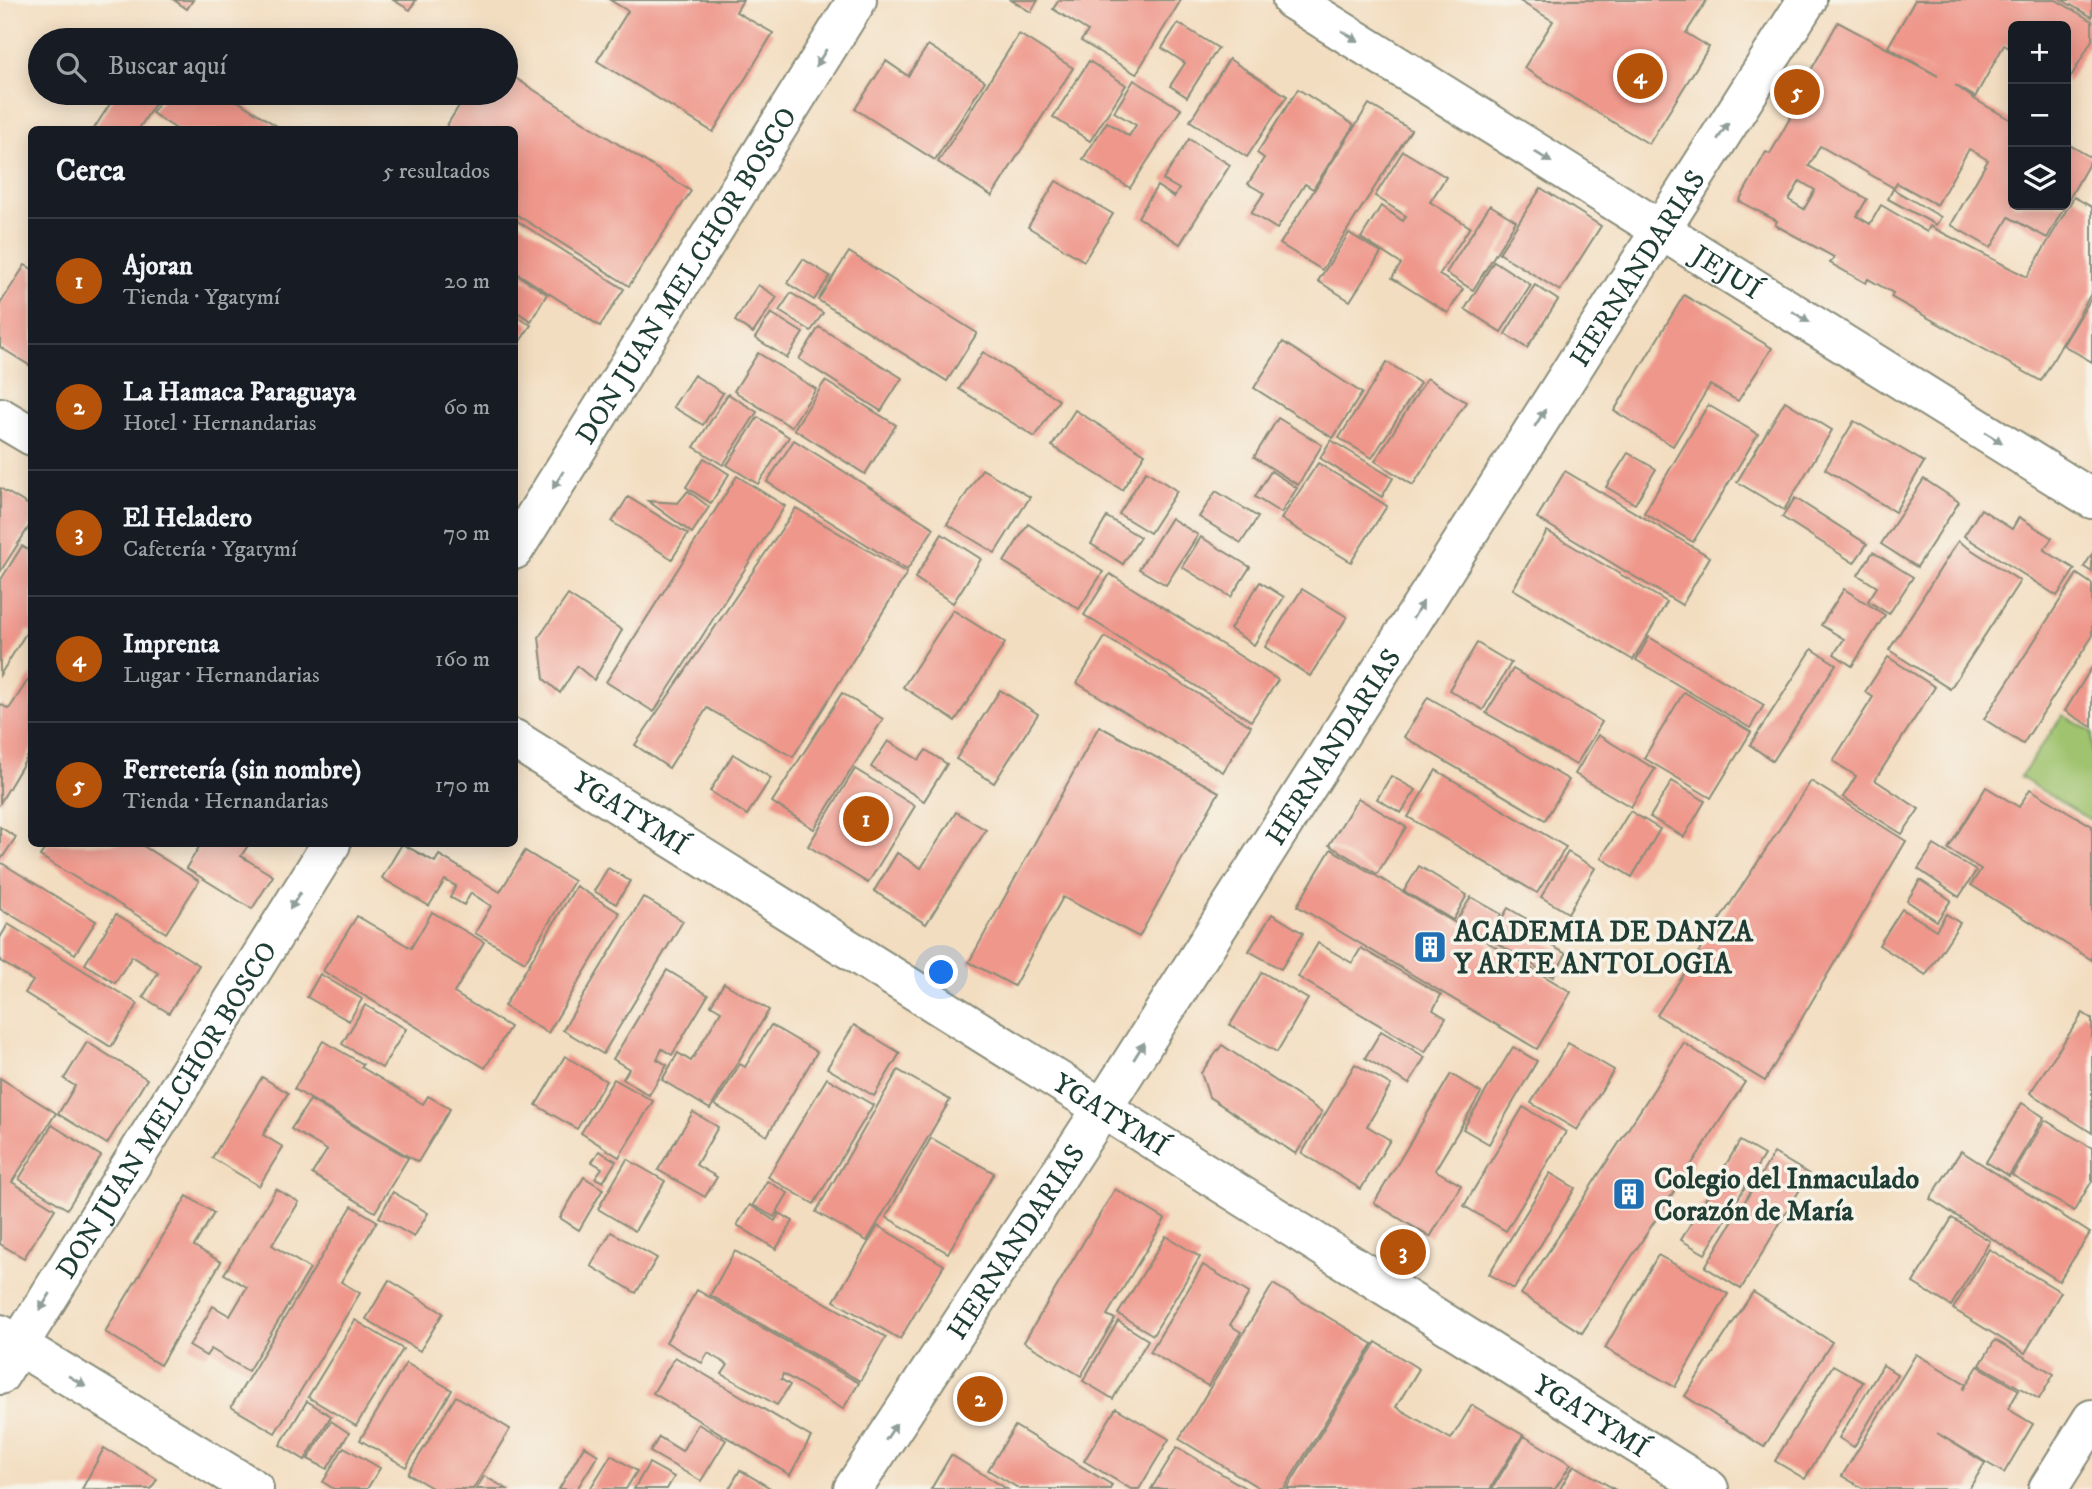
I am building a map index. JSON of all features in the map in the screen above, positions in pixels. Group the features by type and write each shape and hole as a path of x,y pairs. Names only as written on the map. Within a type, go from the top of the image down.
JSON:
{"street":[{"name":"DON JUAN MELCHOR BOSCO","path":"518,544 857,0"},
{"name":"JEJUÍ","path":"1292,0 2092,499"},
{"name":"HERNANDARIAS","path":"853,1489 1102,1108 1807,0"},
{"path":"0,417 28,434"},
{"name":"YGATYMÍ","path":"518,742 1709,1489"},
{"name":"DON JUAN MELCHOR BOSCO","path":"6,1351 329,847"},
{"path":"6,1351 254,1489"},
{"path":"2048,1489 2092,1419"}],"green space":[{"path":"2063,715 2092,732 2092,821 2020,777"}],"building":[{"path":"174,0 193,0 187,9"},
{"path":"393,0 416,0 410,10"},
{"path":"610,0 743,0 736,12 773,33 713,132 597,61 628,11"},
{"path":"1011,0 1038,0 1031,12"},
{"path":"1059,0 1181,0 1136,74 1081,41 1088,31 1053,9"},
{"path":"1518,0 1707,0 1686,33 1709,47 1649,144 1524,68 1553,21"},
{"path":"1915,0 2056,0 2092,21 2092,40 2071,77 2071,21 2008,21 2008,47 2004,45 1975,97 1955,85 2008,118 2008,210 2063,210 2047,238 2009,217 1991,248 1951,225 1988,160 1969,149 1937,205 1897,183 1894,188 1820,146 1809,166 1867,199 1857,216 1870,224 1881,205 1927,232 1930,226 2027,277 2066,210 2071,210 2074,197 2092,207 2092,292 2041,381 1891,297 1893,293 1868,279 1866,283 1830,263 1834,257 1775,225 1777,221 1739,201 1766,152 1770,154 1809,84 1805,81 1838,22 1938,76 1888,47","holes":["1800,181 1815,190 1804,209 1789,200"]},
{"path":"2062,0 2092,0 2092,17"},
{"path":"1178,23 1218,48 1187,97 1170,86 1185,63 1162,48"},
{"path":"1019,34 1073,68 992,196 938,162"},
{"path":"928,45 985,81 935,160 855,109 886,61 908,76"},
{"path":"1229,59 1287,96 1247,157 1190,121"},
{"path":"1089,61 1126,85 1090,141 1053,117"},
{"path":"518,80 691,191 629,286 518,216 518,126 446,126 460,105 518,105"},
{"path":"1134,80 1181,109 1130,188 1083,159 1107,122 1129,136 1136,125 1114,112"},
{"path":"1298,89 1354,125 1313,189 1305,184 1277,229 1251,213 1264,193 1248,184 1264,158 1257,153"},
{"path":"1369,104 1411,130 1322,270 1280,244"},
{"path":"109,105 154,105 141,126 96,126"},
{"path":"158,105 244,105 277,126 172,126 152,113"},
{"path":"1189,139 1230,165 1180,244 1138,217 1157,186 1174,197 1179,189 1163,180"},
{"path":"2071,147 2092,158 2071,195"},
{"path":"1403,151 1446,177 1430,202 1470,227 1439,275 1463,289 1448,313 1392,278 1401,264 1361,238 1381,206 1403,221 1406,216 1375,196"},
{"path":"1056,181 1113,214 1084,261 1028,227"},
{"path":"1541,188 1601,226 1560,291 1499,253"},
{"path":"1893,189 1941,217 1936,225 1888,199"},
{"path":"1490,205 1516,221 1473,290 1446,273"},
{"path":"518,222 624,289 600,326 518,274"},
{"path":"1349,233 1381,253 1350,301 1318,281"},
{"path":"849,252 977,333 947,381 818,300"},
{"path":"803,259 830,276 814,300 787,283"},
{"path":"1494,261 1531,285 1501,332 1465,309"},
{"path":"25,265 28,267 28,364 0,347 0,304"},
{"path":"518,276 547,294 531,321 518,313"},
{"path":"758,285 777,297 753,333 735,321"},
{"path":"1535,285 1558,300 1527,348 1505,334"},
{"path":"791,293 823,313 811,331 779,311"},
{"path":"1684,295 1772,348 1738,401 1710,385 1673,446 1614,411"},
{"path":"2092,297 2092,362 2063,345"},
{"path":"771,313 803,333 787,358 755,338"},
{"path":"518,317 531,325 518,344"},
{"path":"819,327 902,378 881,411 799,359"},
{"path":"1283,342 1362,393 1333,438 1254,388"},
{"path":"983,352 1059,400 1035,437 959,389"},
{"path":"758,353 816,389 791,427 734,391"},
{"path":"1387,362 1420,383 1372,458 1339,438"},
{"path":"694,375 723,393 703,425 673,407"},
{"path":"1427,378 1466,402 1413,485 1375,461"},
{"path":"825,381 896,425 865,474 794,429"},
{"path":"728,394 757,412 723,465 694,447"},
{"path":"1785,401 1832,430 1784,510 1737,482"},
{"path":"1708,405 1758,434 1693,542 1644,513"},
{"path":"1075,410 1145,454 1122,490 1052,446"},
{"path":"758,417 789,437 758,484 727,465"},
{"path":"1278,418 1322,445 1298,485 1254,457"},
{"path":"1854,421 1924,462 1895,512 1825,469"},
{"path":"794,440 934,528 907,570 767,482"},
{"path":"1331,440 1393,478 1382,497 1320,458"},
{"path":"1628,453 1656,469 1635,504 1606,487"},
{"path":"704,458 729,474 711,503 686,487"},
{"path":"1318,463 1387,506 1351,562 1281,519"},
{"path":"982,469 1030,497 995,553 947,524"},
{"path":"1146,471 1177,491 1150,533 1119,514"},
{"path":"1271,471 1297,488 1281,513 1255,497"},
{"path":"1565,471 1710,557 1682,605 1537,518"},
{"path":"737,476 785,506 654,712 606,682"},
{"path":"1924,479 1959,502 1917,567 1881,544"},
{"path":"0,488 28,505 28,528 0,572"},
{"path":"688,491 709,507 692,533 648,501 678,503"},
{"path":"1216,491 1258,517 1241,543 1199,517"},
{"path":"628,497 688,534 672,559 612,522"},
{"path":"1795,498 1867,544 1854,563 1782,517"},
{"path":"796,508 907,573 793,757 707,708 669,768 635,745"},
{"path":"1981,509 2012,529 2019,517 2052,538 2044,550 2075,569 2057,596 1964,536"},
{"path":"1107,517 1140,537 1123,564 1091,544"},
{"path":"1171,518 1198,535 1166,585 1139,569"},
{"path":"1028,524 1103,572 1079,609 1004,562"},
{"path":"1547,531 1667,602 1633,660 1513,589"},
{"path":"942,534 981,559 953,603 915,578"},
{"path":"1201,537 1250,567 1231,597 1182,567"},
{"path":"1958,541 2020,581 1950,689 1889,650"},
{"path":"22,546 28,550 28,630 0,675 0,581"},
{"path":"1873,552 1913,577 1889,614 1868,601 1877,587 1858,575"},
{"path":"2092,554 2092,572 2084,567"},
{"path":"1110,574 1278,680 1251,721 1084,615"},
{"path":"2077,574 2092,584 2092,637 2023,744 1984,719"},
{"path":"1260,582 1284,597 1254,645 1230,629"},
{"path":"1302,589 1347,617 1310,676 1265,647"},
{"path":"1844,589 1885,615 1852,666 1834,654 1844,639 1821,625"},
{"path":"568,595 622,630 594,680 577,666 560,693 544,679 539,637"},
{"path":"953,610 1005,643 955,721 903,687"},
{"path":"1105,637 1251,726 1223,772 1077,683"},
{"path":"1649,637 1764,705 1750,728 1636,660"},
{"path":"1477,643 1511,663 1483,710 1449,690"},
{"path":"1812,649 1836,664 1773,761 1750,745"},
{"path":"1888,657 1935,687 1875,780 1919,809 1902,834 1843,797 1856,776 1833,761 1873,697 1865,692"},
{"path":"2092,667 2092,727 2065,711"},
{"path":"1513,669 1602,722 1576,765 1486,713"},
{"path":"28,680 28,756 0,803 0,704 9,709"},
{"path":"1000,690 1038,714 994,783 956,759"},
{"path":"1684,692 1751,732 1711,798 1644,758"},
{"path":"842,693 883,719 814,829 772,802"},
{"path":"1428,697 1569,780 1545,820 1404,737"},
{"path":"1099,726 1219,792 1139,937 1063,897 1014,986 969,962"},
{"path":"1598,735 1655,769 1631,807 1575,774"},
{"path":"888,741 919,760 926,750 947,764 924,801 871,767"},
{"path":"733,754 771,778 747,815 710,791"},
{"path":"855,769 915,806 868,883 808,846"},
{"path":"1436,770 1566,847 1537,893 1408,817"},
{"path":"1391,776 1416,790 1401,813 1377,799"},
{"path":"1672,781 1705,801 1684,837 1650,817"},
{"path":"1811,781 1906,841 1765,1081 1657,1015"},
{"path":"1986,787 2019,807 2030,789 2092,826 2092,960 1971,885 1981,869 1948,849"},
{"path":"1358,798 1406,827 1377,874 1329,845"},
{"path":"1630,811 1660,829 1632,877 1601,858"},
{"path":"956,812 986,830 926,924 874,891 897,853 921,868"},
{"path":"0,827 16,837 0,861"},
{"path":"1934,845 1976,871 1959,897 1918,869"},
{"path":"46,847 145,847 199,881 166,933 40,856"},
{"path":"199,847 247,847 241,856 273,876 252,909 186,868"},
{"path":"400,847 408,847 435,862 439,855 500,892 525,851 574,881 525,962 475,933 491,906 471,893 464,905 450,897 456,886 445,880 429,906 382,878"},
{"name":"ACADEMIA DE DANZA Y ARTE ANTOLOGIA","path":"1331,849 1571,992 1537,1049 1297,906"},
{"path":"1568,852 1595,868 1568,913 1541,897"},
{"path":"0,862 96,921 75,954 0,909"},
{"path":"1419,866 1467,895 1453,920 1404,891"},
{"path":"608,868 630,881 616,904 594,891"},
{"path":"1920,880 1951,900 1937,921 1907,901"},
{"path":"576,886 620,913 548,1033 504,1006"},
{"path":"643,897 683,921 603,1054 563,1030"},
{"path":"1471,897 1501,914 1486,939 1456,921"},
{"path":"1508,908 1535,924 1529,933 1566,954 1553,977 1490,939"},
{"path":"1902,909 1936,930 1946,914 1960,923 1926,975 1879,945"},
{"path":"432,912 484,942 454,993 510,1027 485,1068 323,971 357,916 411,948"},
{"path":"116,914 199,965 169,1013 143,997 158,973 132,956 115,983 85,964"},
{"path":"1272,914 1303,933 1281,969 1249,951"},
{"path":"8,924 138,1004 111,1047 25,993 33,981 0,961 0,938"},
{"path":"1318,943 1352,963 1361,948 1441,995 1433,1010 1446,1018 1425,1052 1298,977"},
{"path":"667,970 708,995 672,1055 662,1049 657,1059 667,1065 649,1095 623,1079 629,1069 613,1059"},
{"path":"1262,972 1308,999 1277,1052 1230,1025"},
{"path":"320,974 362,999 349,1021 307,997"},
{"path":"724,983 769,1010 710,1109 662,1080 678,1053 691,1061 721,1011 711,1005"},
{"path":"365,1005 406,1029 382,1068 342,1044"},
{"path":"2083,1013 2092,1019 2092,1133 2030,1093"},
{"path":"771,1025 817,1052 767,1136 715,1105 740,1064 745,1067"},
{"path":"854,1025 900,1053 874,1096 827,1068"},
{"path":"1381,1031 1425,1057 1409,1084 1365,1058"},
{"path":"323,1041 423,1104 428,1096 450,1109 418,1162 294,1089"},
{"path":"87,1042 147,1079 107,1144 58,1114 75,1086 64,1079"},
{"path":"1568,1043 1614,1070 1577,1130 1531,1103"},
{"name":"Colegio del Inmaculado Corazón de María","path":"1684,1043 1745,1082 1582,1333 1521,1294"},
{"path":"1222,1045 1322,1112 1296,1154 1209,1097 1201,1073"},
{"path":"1513,1047 1537,1061 1489,1144 1463,1129"},
{"path":"565,1056 606,1081 577,1129 536,1105"},
{"path":"1355,1064 1391,1085 1367,1126 1390,1140 1361,1189 1302,1153"},
{"path":"898,1070 950,1100 867,1241 816,1212"},
{"path":"1451,1074 1481,1093 1435,1170 1461,1185 1430,1237 1374,1203"},
{"path":"262,1077 288,1093 263,1135 283,1147 259,1186 212,1158"},
{"path":"0,1078 56,1113 12,1182 55,1209 24,1258 0,1244"},
{"path":"827,1078 873,1105 814,1204 768,1177"},
{"path":"614,1079 653,1101 619,1157 581,1133"},
{"path":"310,1100 408,1158 375,1212 312,1174 327,1150 291,1129"},
{"path":"2022,1103 2044,1117 2009,1176 1986,1162"},
{"path":"1523,1107 1566,1132 1506,1231 1464,1206"},
{"path":"693,1112 718,1127 696,1165 717,1177 705,1197 658,1170"},
{"path":"2045,1120 2092,1148 2092,1181 2074,1211 2012,1175"},
{"path":"52,1125 101,1156 67,1209 19,1179"},
{"path":"931,1138 994,1173 948,1253 886,1217"},
{"path":"1740,1141 1764,1155 1705,1254 1681,1240"},
{"path":"599,1151 616,1161 603,1182 595,1178 602,1168 592,1162"},
{"path":"1961,1151 2090,1233 2059,1281 1930,1199"},
{"path":"1774,1153 1809,1174 1741,1289 1705,1267"},
{"path":"627,1159 665,1181 635,1231 598,1209"},
{"path":"1550,1173 1575,1188 1514,1289 1489,1274"},
{"path":"584,1177 603,1189 579,1230 560,1218"},
{"path":"767,1181 788,1193 774,1217 753,1205"},
{"path":"276,1189 299,1202 272,1245 310,1269 248,1371 211,1349 206,1356 189,1346 213,1306 230,1316 247,1287 224,1274"},
{"path":"1115,1189 1165,1219 1107,1315 1115,1319 1081,1376 1024,1342"},
{"path":"393,1192 428,1213 414,1237 379,1217"},
{"path":"187,1196 214,1213 194,1246 221,1262 160,1365 105,1332"},
{"path":"750,1205 775,1221 779,1213 793,1221 776,1249 737,1225"},
{"path":"352,1206 377,1221 341,1282 360,1293 275,1433 231,1407"},
{"path":"1952,1218 1990,1241 1951,1306 1913,1283"},
{"path":"878,1226 944,1265 900,1339 834,1301"},
{"path":"611,1232 657,1258 636,1293 591,1266"},
{"path":"1166,1236 1200,1257 1153,1335 1118,1314"},
{"path":"1989,1249 2061,1292 2025,1353 1953,1309"},
{"path":"735,1251 886,1337 860,1381 710,1295"},
{"path":"1658,1255 1728,1294 1675,1387 1605,1348"},
{"path":"1203,1265 1249,1293 1230,1325 1241,1332 1208,1386 1150,1352"},
{"path":"389,1280 443,1313 420,1351 366,1319"},
{"path":"1273,1284 1373,1344 1284,1489 1261,1489 1179,1439"},
{"path":"697,1290 859,1383 843,1409 783,1374 781,1379 790,1385 777,1405 722,1374 728,1365 708,1353 702,1363 666,1342"},
{"path":"1753,1292 1832,1342 1764,1447 1685,1396"},
{"path":"355,1320 403,1349 356,1426 308,1397"},
{"path":"1118,1321 1148,1340 1113,1399 1083,1381"},
{"path":"1995,1340 2054,1374 2039,1399 1980,1365"},
{"path":"1376,1342 1419,1369 1396,1407 1451,1439 1472,1405 1523,1435 1490,1489 1287,1489"},
{"path":"1916,1354 1966,1384 1963,1390 1978,1366 2019,1390 2008,1409 2033,1424 2004,1473 1937,1433 1985,1463 1969,1489 1864,1489 1842,1476"},
{"path":"675,1357 811,1437 790,1475 653,1393"},
{"path":"406,1363 452,1390 406,1467 360,1440"},
{"path":"1833,1365 1863,1382 1805,1479 1775,1461"},
{"path":"1883,1365 1897,1374 1854,1447 1839,1438"},
{"path":"456,1396 510,1429 473,1489 434,1489 408,1474"},
{"path":"307,1401 331,1416 305,1460 280,1445"},
{"path":"1116,1408 1169,1439 1139,1489 1131,1489 1084,1461"},
{"path":"331,1421 349,1433 327,1469 308,1459"},
{"path":"698,1424 726,1440 701,1481 650,1452 659,1437 682,1451"},
{"path":"1015,1426 1112,1485 1110,1489 1020,1489 988,1470"},
{"path":"1524,1436 1571,1464 1555,1489 1492,1489"},
{"path":"584,1446 598,1455 577,1489 559,1489"},
{"path":"344,1447 380,1468 367,1489 334,1489 323,1482"},
{"path":"1177,1447 1247,1489 1151,1489"},
{"path":"104,1448 157,1479 151,1489 82,1489"},
{"path":"611,1455 637,1471 626,1489 590,1489"},
{"path":"951,1455 1007,1489 931,1489"},
{"path":"649,1463 674,1477 667,1489 634,1489"},
{"path":"1574,1465 1614,1489 1560,1489"},
{"path":"740,1470 772,1489 729,1489"},
{"path":"484,1476 507,1489 476,1489"}],"place":[{"name":"Imprenta","path":"1640,76"},
{"name":"Ferretería (sin nombre)","path":"1797,92"},
{"name":"Ajoran","path":"866,819"},
{"name":"ACADEMIA DE DANZA Y ARTE ANTOLOGIA","path":"1430,947"},
{"name":"Colegio del Inmaculado Corazón de María","path":"1629,1194"},
{"name":"El Heladero","path":"1403,1252"},
{"name":"La Hamaca Paraguaya","path":"980,1399"}]}
